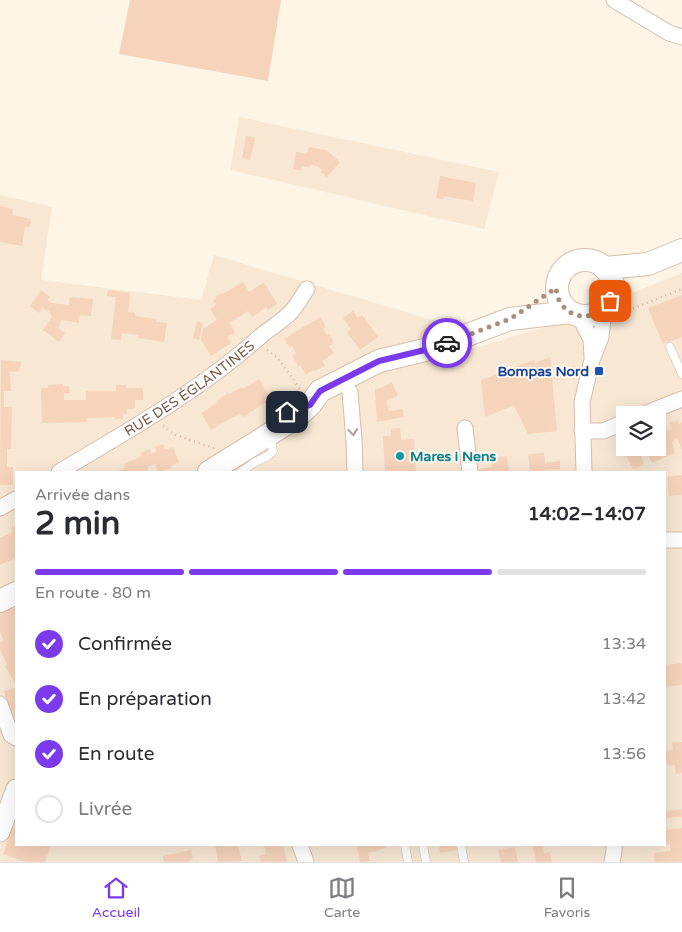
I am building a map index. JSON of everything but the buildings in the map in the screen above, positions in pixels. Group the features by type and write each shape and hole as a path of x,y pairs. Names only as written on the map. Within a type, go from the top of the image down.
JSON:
{"main road":[{"path":"605,268 648,264 682,250"},
{"path":"574,314 562,306 556,288 558,278 563,270 579,260 597,262 605,268 612,280 612,307"},
{"path":"510,319 574,314 588,316 596,314 612,307 648,264"},
{"path":"310,405 320,391 379,361 433,348 510,319 556,288"},
{"path":"236,463 264,432 287,412 310,405 324,405 413,364 433,348"},
{"path":"0,586 15,579"},
{"path":"0,601 15,594"}],"street":[{"path":"614,0 670,33 682,37"},
{"name":"RUE DES ÉGLANTINES","path":"61,471 152,417 206,381 292,311 307,289"},
{"path":"584,471 582,402 592,360 612,307"},
{"path":"574,314 591,339 592,360"},
{"path":"350,392 355,471"},
{"path":"664,406 682,399"},
{"path":"582,431 603,431 616,426"},
{"path":"465,428 470,471"},
{"path":"0,508 15,500"},
{"path":"666,540 682,540"},
{"path":"0,704 9,737"},
{"path":"0,832 15,792"},
{"path":"300,846 306,862"},
{"path":"612,862 614,846"}],"lane":[{"path":"670,347 682,374"},
{"path":"405,846 408,862"},
{"path":"423,846 426,862"},
{"path":"461,846 464,862"}],"path":[{"path":"612,307 682,289"},
{"path":"255,342 278,358 310,405"},
{"path":"152,417 173,434 236,463"}],"shaded area":[{"path":"239,117 499,172 484,229 230,170"},
{"path":"0,195 52,207 41,280 201,300 214,255 453,326 472,349 551,325 682,273 682,862 0,862"}],"way so far":[{"path":"447,343 510,319 556,288 562,306 579,316 596,314 604,309 610,301"}],"place":[{"name":"Bompas Nord","path":"599,371"},
{"name":"Mares i Nens","path":"400,456"}],"route":[{"path":"287,412 310,405 320,391 379,361 447,343"}]}
